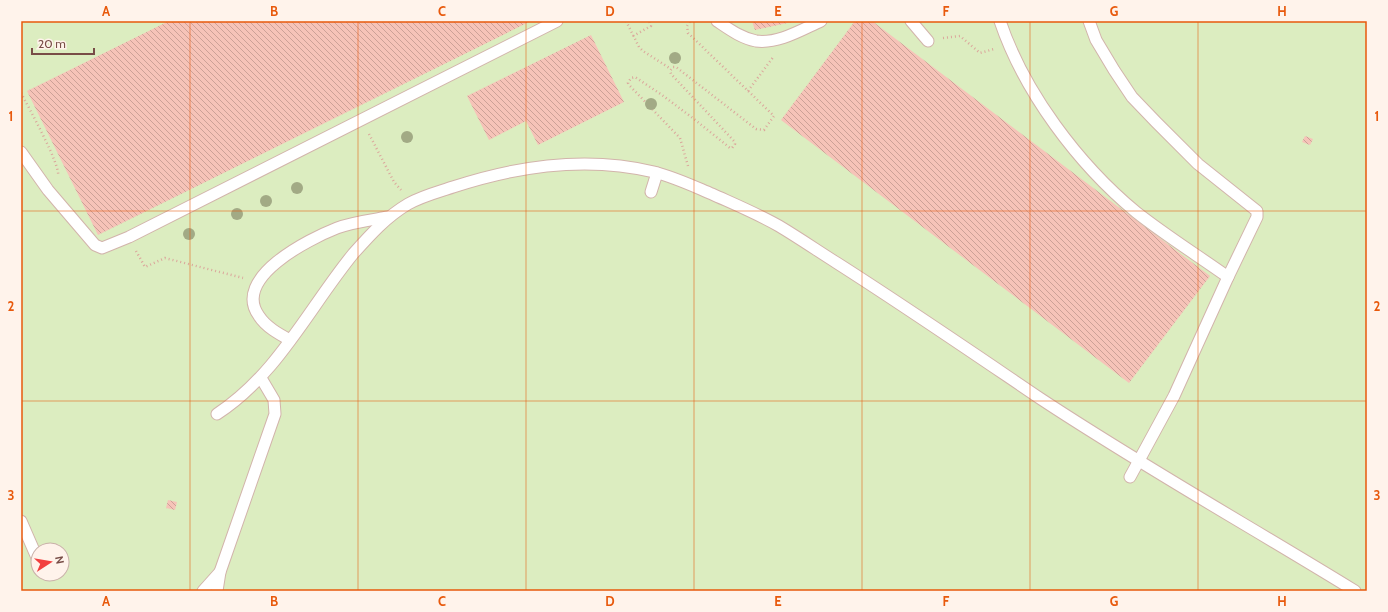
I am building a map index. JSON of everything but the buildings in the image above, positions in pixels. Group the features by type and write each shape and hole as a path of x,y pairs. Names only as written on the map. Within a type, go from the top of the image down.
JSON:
{"lane":[{"path":"21,152 48,190 95,245 102,248 129,237 557,21"},
{"path":"717,21 734,32 756,41 770,41 790,35 820,21"},
{"path":"911,21 928,41"},
{"path":"1000,21 1015,57 1037,99 1057,129 1085,161 1114,192 1136,211 1228,277"},
{"path":"1089,21 1096,40 1132,97 1198,164 1254,208 1257,217 1174,396 1130,477"},
{"path":"217,414 237,400 261,378 290,340 336,274 367,238 388,217 411,203 429,195 468,182 520,170 543,167 566,165 613,165 657,173 694,186 779,226 854,274 1096,435 1356,591"},
{"path":"651,192 657,173"},
{"path":"290,340 272,329 258,316 254,307 253,299 254,290 258,282 273,264 313,239 338,228 357,222 388,217"},
{"path":"217,591 220,572 275,414 274,400 261,378"},
{"path":"21,521 30,542"},
{"path":"203,591 220,572"}],"path":[{"path":"626,21 639,47 671,69"},
{"path":"633,36 651,26 649,21"},
{"path":"671,69 676,67 756,129 764,130 774,116 688,33 687,26 690,21"},
{"path":"748,91 790,35"},
{"path":"928,41 958,35 980,53 1000,47"},
{"path":"671,69 671,74 735,142 732,148 728,148 694,119 662,95 635,77 631,78 628,83 629,85 680,138 694,186"},
{"path":"21,93 55,161"},
{"path":"362,119 394,182 411,203"},
{"path":"145,267 165,258 258,282"}],"green space":[{"path":"21,21 1367,21 1367,591 21,591"}]}
